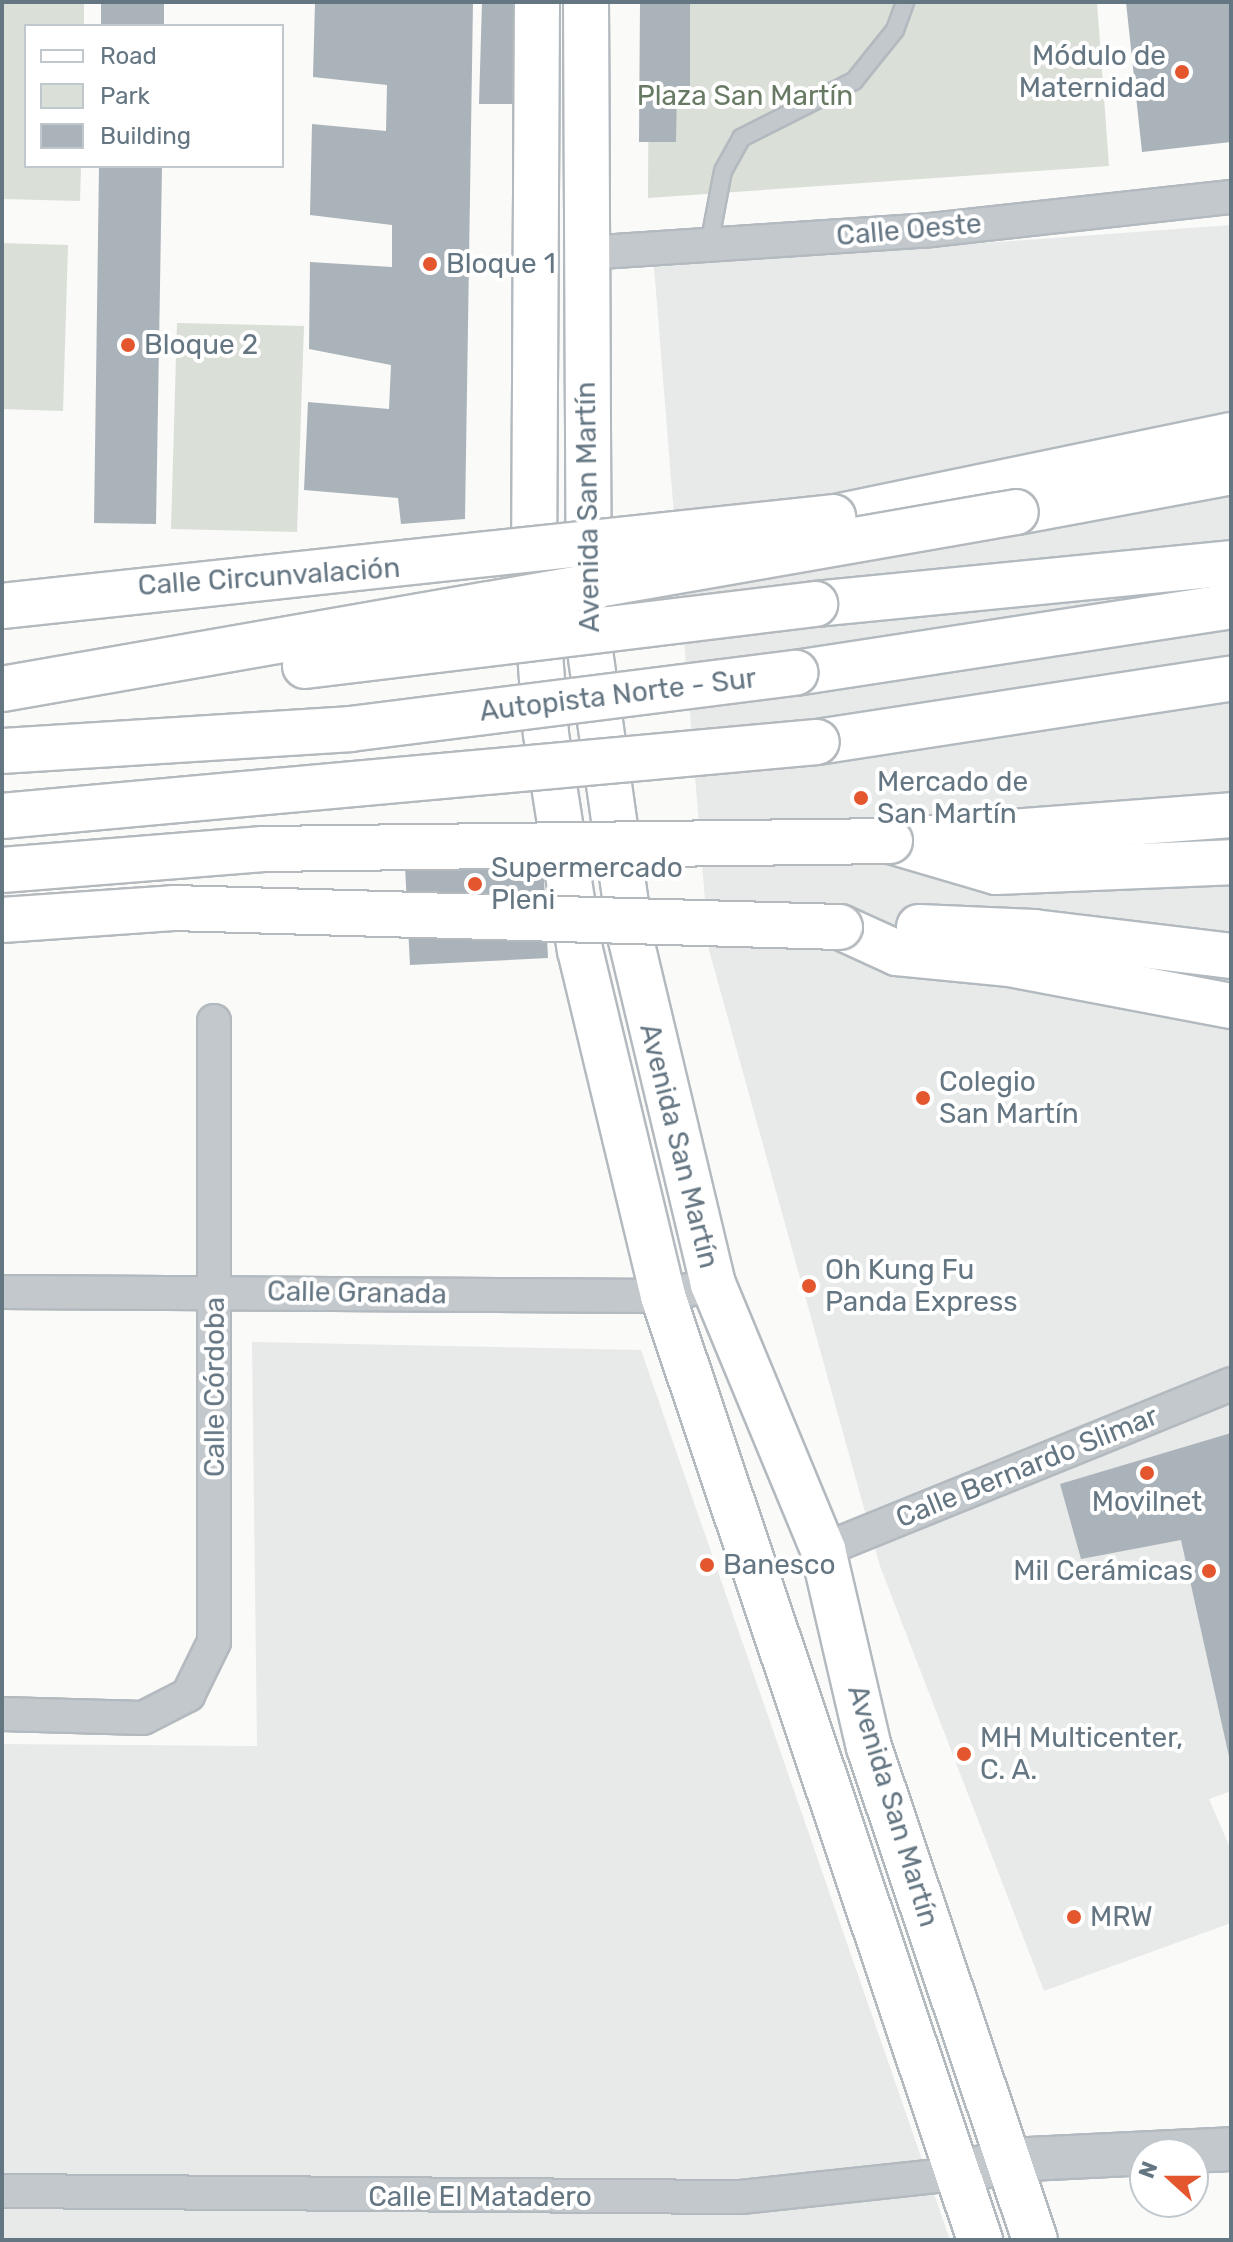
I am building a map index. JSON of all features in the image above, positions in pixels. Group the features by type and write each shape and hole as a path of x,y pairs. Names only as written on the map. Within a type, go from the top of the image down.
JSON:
{"main road":[{"name":"Avenida San Martín","path":"537,2 534,571 560,844 602,1054 663,1296 980,2240"},
{"name":"Avenida San Martín","path":"586,2 586,569 597,728 639,978 713,1284 823,1550 869,1747 1035,2240"},
{"path":"840,516 1231,435"},
{"path":"2,690 1231,472"},
{"path":"2,606 840,516 975,504 1016,512"},
{"path":"2,690 412,656 815,604 1231,563"},
{"name":"Autopista Norte - Sur","path":"2,751 350,729 795,673 1231,606"},
{"path":"2,816 817,742 1231,679"},
{"path":"2,870 263,849 890,841 1231,815"},
{"path":"890,841 996,872 1231,862"},
{"path":"2,920 173,908 1034,932 1231,956"},
{"path":"840,927 897,953 1009,964 1231,1006"}],"street":[{"name":"Calle Oeste","path":"586,253 709,245 1231,197"},
{"name":"Calle Circunvalación","path":"2,585 190,587 510,559 534,571"},
{"name":"Calle Córdoba","path":"2,1714 143,1718 188,1695 214,1642 214,1021"},
{"name":"Calle Granada","path":"2,1292 663,1296 713,1284"},
{"name":"Calle Bernardo Slimar","path":"823,1550 1231,1384"},
{"path":"957,2174 1008,2160 1231,2149"},
{"name":"Calle El Matadero","path":"2,2191 741,2197 957,2174"}],"lane":[{"path":"709,245 723,171 741,138 854,81 895,30 905,2"}],"shaded area":[{"path":"1231,225 1231,1791 1209,1799 1231,1850 1231,1923 1044,1991 880,1566 709,950 654,267"},
{"path":"252,1342 641,1350 950,2240 2,2240 2,1744 257,1746"}],"green space":[{"path":"2,2 84,2 84,24 24,24 24,168 81,168 80,201 2,199"},
{"name":"Plaza San Martín","path":"649,2 1097,2 1109,166 648,198"},
{"path":"2,243 68,245 63,411 2,409"},
{"path":"177,323 304,326 297,532 171,529"}],"building":[{"path":"101,2 164,2 164,24 101,24"},
{"name":"Bloque 1","path":"315,2 473,2 465,519 401,524 398,498 304,490 308,402 389,409 391,365 309,349 310,262 392,267 392,225 310,215 312,124 386,131 387,85 313,77"},
{"path":"482,2 518,2 515,104 479,104"},
{"path":"640,2 690,2 690,89 677,88 676,142 639,142"},
{"name":"Módulo de Maternidad","path":"1126,2 1231,2 1231,142 1142,152"},
{"name":"Bloque 2","path":"99,168 162,168 156,524 94,523"},
{"name":"Supermercado Pleni","path":"542,840 548,958 410,965 404,847"},
{"path":"1231,1433 1230,1761 1181,1540 1081,1559 1060,1484"}],"place":[{"name":"Módulo de Maternidad","path":"1182,72"},
{"name":"Bloque 1","path":"430,264"},
{"name":"Bloque 2","path":"128,345"},
{"name":"Mercado de San Martín","path":"861,798"},
{"name":"Supermercado Pleni","path":"475,884"},
{"name":"Colegio San Martín","path":"923,1098"},
{"name":"Oh Kung Fu Panda Express","path":"809,1286"},
{"name":"Movilnet","path":"1147,1473"},
{"name":"Banesco","path":"707,1565"},
{"name":"Mil Cerámicas","path":"1209,1571"},
{"name":"MH Multicenter, C. A.","path":"964,1754"},
{"name":"MRW","path":"1074,1917"}]}
